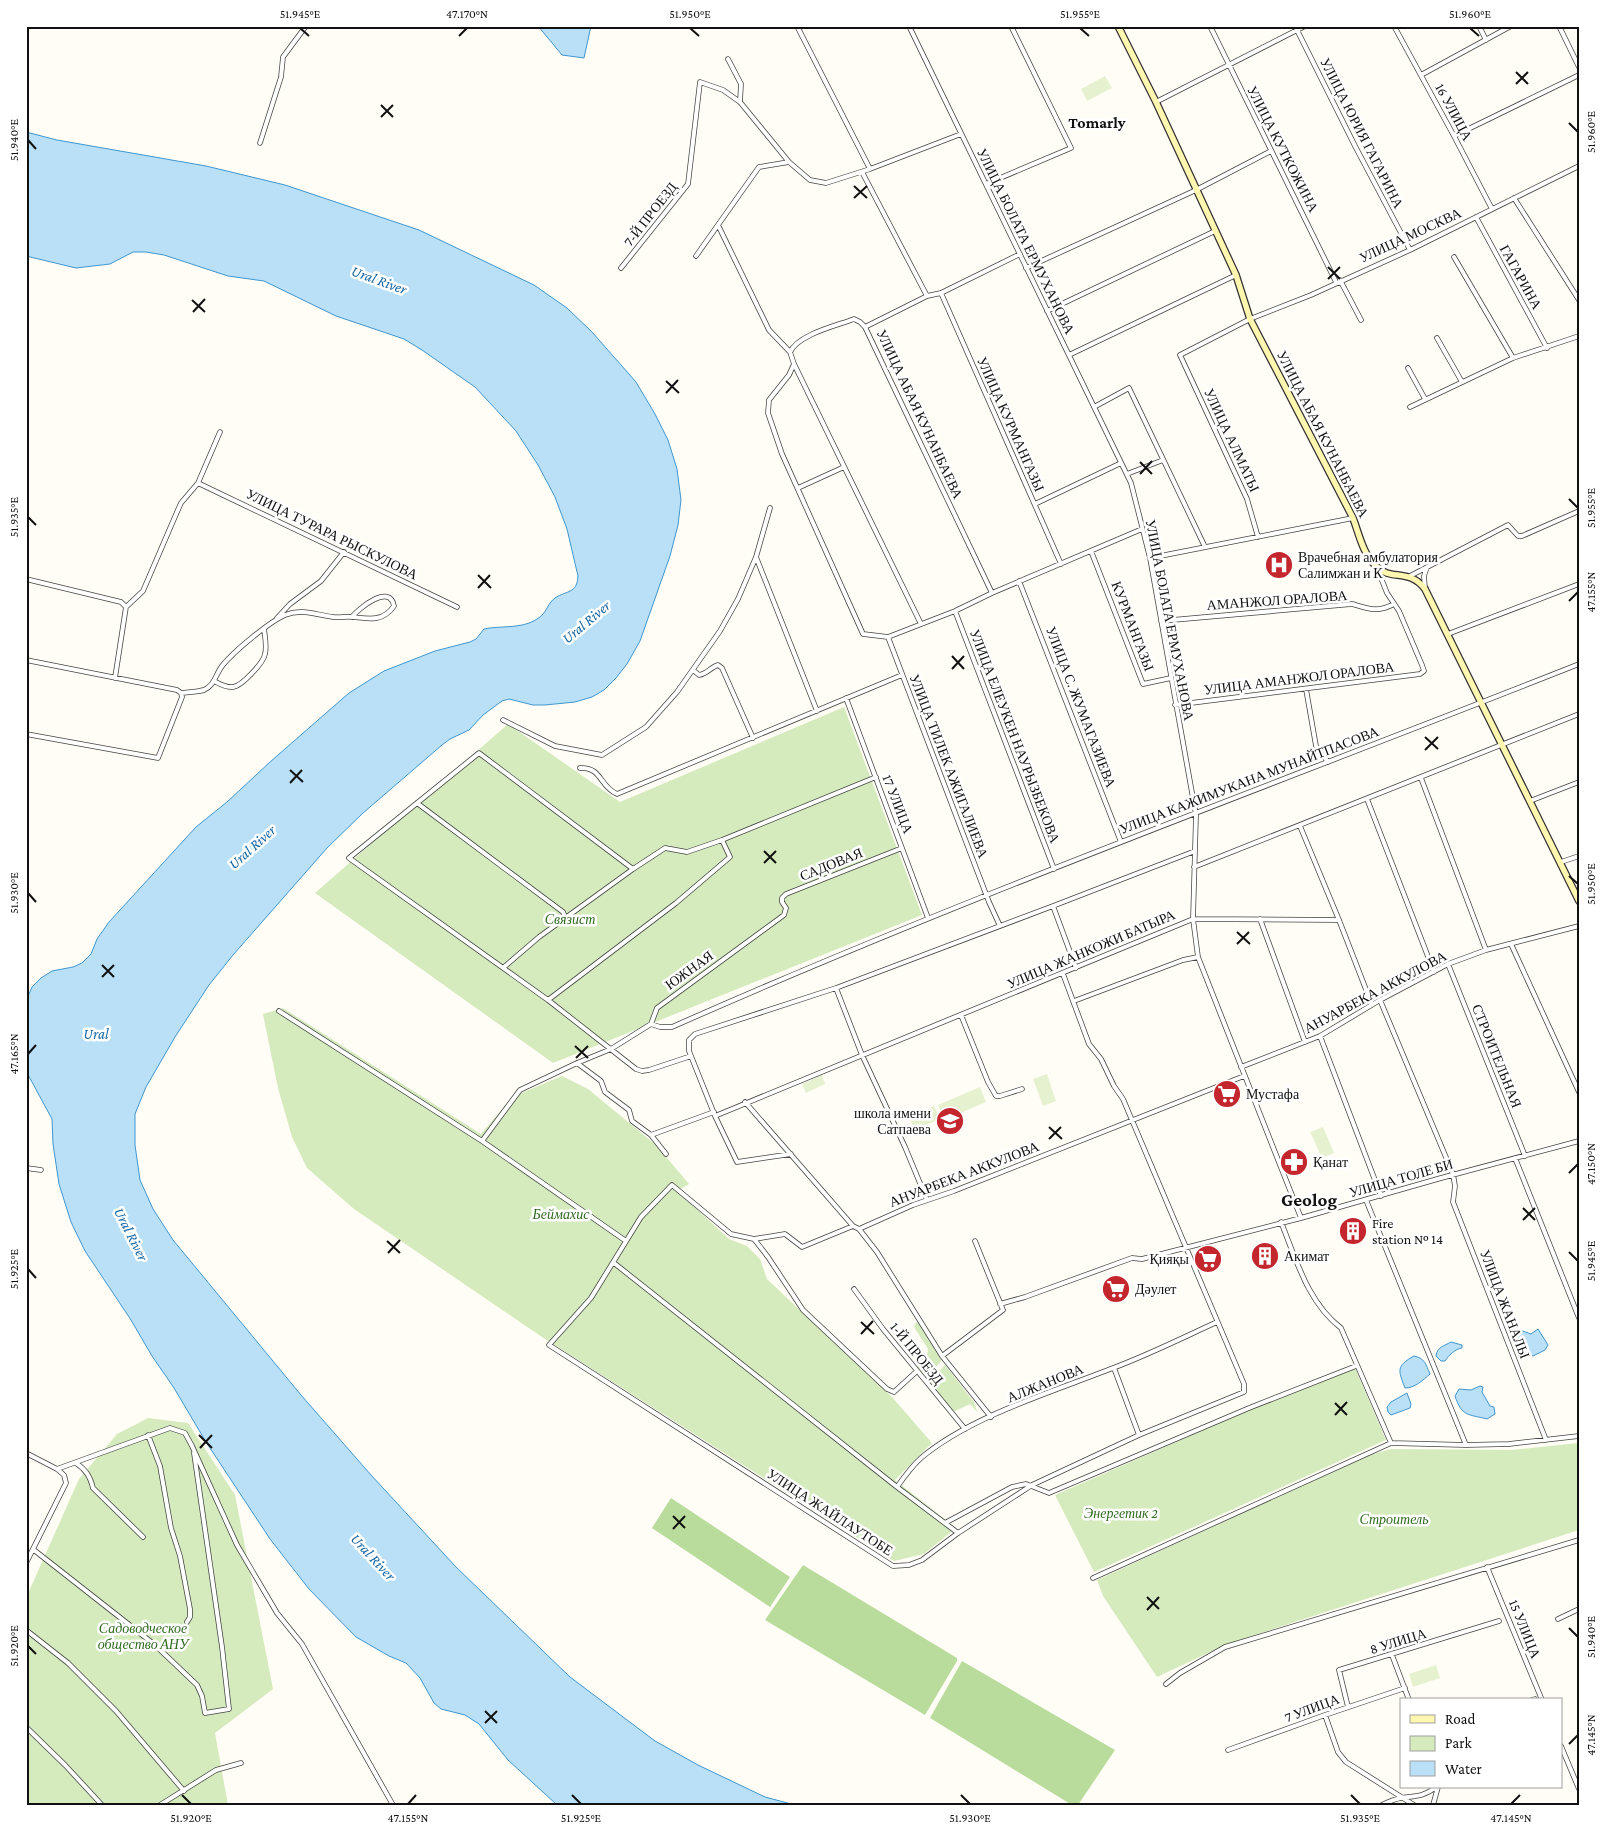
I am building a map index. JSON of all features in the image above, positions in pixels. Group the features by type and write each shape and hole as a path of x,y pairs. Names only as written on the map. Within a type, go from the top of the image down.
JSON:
{"street":[{"path":"260,143 281,77 283,57 306,26"},
{"path":"797,26 870,169"},
{"name":"УЛИЦА БОЛАТА ЕРМУХАНОВА","path":"909,26 1131,483 1150,558 1170,678 1196,812 1193,919 1198,957 1301,1218"},
{"path":"986,184 1071,148 1011,26"},
{"name":"УЛИЦА АБАЯ КУНАНБАЕВА","path":"1118,26 1156,102 1236,275 1250,319 1353,518 1364,547 1377,568"},
{"name":"УЛИЦА КУТКОЖИНА","path":"1210,26 1271,151 1338,281 1361,320"},
{"path":"1156,102 1229,66 1296,28 1305,26"},
{"name":"16 УЛИЦА","path":"1394,26 1492,209"},
{"path":"1479,26 1486,40"},
{"path":"1421,75 1511,26"},
{"path":"1559,26 1579,68"},
{"name":"УЛИЦА ЮРИЯ ГАГАРИНА","path":"1296,28 1410,250"},
{"path":"728,59 741,84 740,102 789,162 810,180 826,182 862,172 962,134"},
{"path":"1454,136 1579,75"},
{"name":"7-Й ПРОЕЗД","path":"621,268 688,184 700,82 723,90 740,102"},
{"path":"1026,268 1196,190 1271,151"},
{"path":"696,256 759,167 789,162"},
{"name":"УЛИЦА МОСКВА","path":"1180,355 1250,319 1410,250 1579,166"},
{"path":"862,172 927,296"},
{"path":"1514,198 1579,300"},
{"name":"ГАГАРИНА","path":"1476,217 1547,348"},
{"path":"718,225 769,330 790,352 794,364 921,624"},
{"path":"1047,310 1215,231"},
{"path":"865,326 927,296 941,293 1020,254"},
{"path":"1454,257 1513,358"},
{"path":"1069,355 1236,275"},
{"name":"УЛИЦА КУРМАНГАЗЫ","path":"941,293 1061,564"},
{"name":"УЛИЦА АБАЯ КУНАНБАЕВА","path":"790,352 802,339 854,319 865,326 992,593"},
{"path":"1410,407 1513,358 1579,336"},
{"path":"1437,338 1462,382"},
{"name":"УЛИЦА АЛМАТЫ","path":"1180,355 1247,499 1258,537"},
{"path":"794,364 789,375 770,400 768,412 782,454 863,634 888,637 955,611 992,593 1142,529"},
{"path":"1408,368 1425,399"},
{"path":"1094,407 1129,388 1205,547"},
{"path":"115,678 126,606 144,592 181,503 198,483 220,432"},
{"path":"1127,474 1163,460"},
{"path":"1035,504 1121,463"},
{"path":"798,488 844,467"},
{"name":"УЛИЦА ТУРАРА РЫСКУЛОВА","path":"198,483 457,607"},
{"path":"503,720 555,746 602,755 646,727 677,692 720,632 738,599 756,557 770,508"},
{"path":"1410,576 1508,525 1515,534 1522,536 1579,511"},
{"path":"1150,558 1353,518"},
{"name":"КУРМАНГАЗЫ","path":"1091,551 1143,684 1170,678"},
{"path":"26,660 179,692 204,690 214,682 228,660 276,620 290,604 321,581 344,552"},
{"path":"756,557 817,711"},
{"path":"1425,589 1424,576 1426,567"},
{"path":"1377,568 1385,572 1410,576 1420,582 1425,589 1579,901"},
{"path":"1377,568 1387,593 1394,604"},
{"path":"30,580 121,602 126,606"},
{"name":"УЛИЦА С. ЖУМАГАЗИЕВА","path":"1020,581 1122,842"},
{"path":"1448,634 1579,584"},
{"path":"276,620 301,611 334,618 352,617 372,620 385,616 394,606 393,602 388,598 372,599 356,611 352,617"},
{"name":"АМАНЖОЛ ОРАЛОВА","path":"1161,621 1352,604 1373,610 1385,609 1394,604"},
{"name":"УЛИЦА АМАНЖОЛ ОРАЛОВА","path":"1175,705 1420,674 1424,671 1399,611 1394,604"},
{"name":"УЛИЦА ЕЛЕУКЕН НАУРЫЗБЕКОВА","path":"955,611 1054,869"},
{"path":"214,682 225,687 234,688 242,684 265,656 264,630"},
{"name":"УЛИЦА ТИЛЕК АЖИГАЛИЕВА","path":"888,637 989,902 1000,926"},
{"name":"УЛИЦА КАЖИМУКАНА МУНАЙТПАСОВА","path":"651,1024 660,1027 672,1027 784,977 986,894 1579,664"},
{"path":"693,670 699,675 718,665 722,668 753,738"},
{"path":"580,768 588,768 596,773 608,790 617,794 902,674"},
{"path":"1306,689 1316,746 1328,762"},
{"path":"26,734 158,758 182,697 179,692"},
{"name":"17 УЛИЦА","path":"846,698 928,918"},
{"path":"1194,867 1579,714"},
{"path":"632,869 479,753 349,858 548,1000 636,1069 642,1071 690,1053"},
{"path":"503,968 539,937 632,869 666,848 687,852 722,840 876,777"},
{"path":"1421,778 1486,950"},
{"path":"1530,801 1579,782"},
{"path":"1367,799 1434,972"},
{"path":"417,802 562,912 566,919"},
{"path":"1300,826 1372,1005"},
{"path":"548,1000 676,903 730,857 722,840"},
{"name":"САДОВАЯ","path":"786,911 782,898 786,894 902,848"},
{"path":"791,1154 738,1162 715,1114 690,1053 689,1040 695,1034 836,988 1195,851"},
{"path":"1561,862 1579,856"},
{"path":"1053,906 1076,968"},
{"name":"ЮЖНАЯ","path":"482,1141 520,1090 610,1049 651,1024 657,1008 784,915 786,911"},
{"name":"УЛИЦА ЖАНКОЖИ БАТЫРА","path":"651,1135 715,1114 1063,974 1193,919 1339,920"},
{"path":"1260,919 1305,1042"},
{"name":"АНУАРБЕКА АККУЛОВА","path":"1241,1067 1320,1036 1380,1000 1448,964 1486,950 1579,926"},
{"path":"1511,944 1579,1092"},
{"path":"1074,1001 1183,960 1198,957"},
{"name":"СТРОИТЕЛЬНАЯ","path":"1448,964 1525,1156"},
{"path":"1063,974 1089,1044 1101,1059 1114,1086 1123,1098 1217,1322"},
{"path":"836,988 862,1055 905,1147 927,1200"},
{"path":"1380,1000 1453,1174"},
{"path":"279,1011 482,1141 626,1241"},
{"path":"961,1015 996,1096 1022,1089"},
{"path":"1320,1036 1381,1196"},
{"path":"577,1063 601,1081 606,1092 628,1110 632,1121 651,1135 666,1154"},
{"name":"АНУАРБЕКА АККУЛОВА","path":"859,1229 927,1200 1244,1076"},
{"path":"745,1102 853,1226 859,1229 877,1252 942,1356 991,1417"},
{"name":"УЛИЦА ТОЛЕ БИ","path":"1000,1304 1025,1297 1132,1258 1142,1259 1301,1218 1453,1174 1579,1141"},
{"path":"1515,1158 1579,1318"},
{"path":"26,1168 41,1170"},
{"name":"УЛИЦА ЖАНАЛЫ","path":"1453,1174 1455,1186 1453,1202 1546,1440"},
{"path":"853,1226 802,1247 785,1234 754,1239 731,1234 672,1185 641,1217 614,1263 896,1487 958,1533"},
{"path":"1366,1200 1466,1445"},
{"path":"1281,1222 1310,1292 1341,1328 1390,1443"},
{"path":"754,1239 803,1310 887,1389 894,1392 917,1370"},
{"path":"942,1356 1003,1310 975,1241"},
{"name":"УЛИЦА ЖАЙЛАУТОБЕ","path":"614,1263 591,1298 549,1345 893,1566 909,1565 922,1560 958,1533 1032,1486 1139,1435 1244,1392 1244,1384 1217,1322"},
{"name":"1-Й ПРОЕЗД","path":"854,1289 883,1329 965,1429"},
{"name":"АЛЖАНОВА","path":"896,1487 919,1460 935,1447 965,1429 1049,1392 1114,1368 1217,1322"},
{"path":"945,1523 1012,1486 1026,1484 1049,1493 1249,1408 1356,1366"},
{"path":"1114,1368 1139,1435"},
{"path":"57,1469 170,1428 185,1434 237,1545 277,1614 302,1644 393,1805"},
{"path":"148,1435 160,1466 171,1528 180,1556 190,1609 190,1617 187,1622"},
{"path":"1093,1578 1390,1443 1508,1444 1579,1436"},
{"path":"34,1550 155,1645 197,1685 202,1696 205,1713 229,1709 192,1446"},
{"path":"26,1453 57,1469 64,1475 66,1483 26,1563"},
{"path":"76,1463 90,1477 94,1488 143,1538"},
{"path":"1166,1684 1180,1673 1225,1647 1579,1540"},
{"name":"15 УЛИЦА","path":"1487,1567 1541,1698"},
{"path":"1558,1619 1579,1609"},
{"name":"8 УЛИЦА","path":"1348,1706 1339,1670 1499,1621"},
{"path":"26,1630 68,1663 116,1711 184,1791"},
{"path":"1392,1655 1408,1698"},
{"name":"7 УЛИЦА","path":"1228,1750 1348,1706 1405,1688"},
{"path":"1325,1715 1338,1752 1346,1762 1400,1798 1414,1805"},
{"path":"26,1727 102,1805"},
{"path":"1562,1748 1579,1788"},
{"path":"160,1805 216,1770 241,1763"},
{"path":"1382,1805 1400,1798 1417,1797 1429,1793 1436,1788"},
{"path":"1433,1805 1437,1788"}],"green space":[{"path":"1105,76 1112,88 1087,101 1081,89"},
{"name":"Связист","path":"844,707 922,915 553,1063 315,893 508,724 620,802"},
{"name":"Беймахис","path":"283,1008 481,1134 512,1097 562,1076 588,1089 656,1145 689,1184 677,1191 729,1239 747,1246 760,1259 767,1279 892,1397 932,1443 895,1480 956,1528 924,1554 894,1561 542,1337 354,1209 307,1168 292,1137 278,1088 263,1014"},
{"path":"1047,1074 1056,1101 1043,1106 1033,1079"},
{"path":"822,1075 825,1084 806,1093 802,1084"},
{"path":"980,1087 986,1102 944,1120 938,1105"},
{"path":"934,1106 940,1119 915,1130 909,1117"},
{"path":"1323,1127 1334,1153 1322,1158 1310,1132"},
{"path":"919,1321 942,1360 937,1366 922,1373 918,1368 918,1363 927,1355 928,1349 914,1327"},
{"path":"945,1365 974,1402 977,1412 970,1404 953,1412 929,1382"},
{"name":"Энергетик 2","path":"1355,1368 1386,1440 1094,1572 1055,1495 1286,1394"},
{"name":"Садоводческое общество АНУ","path":"148,1418 188,1423 235,1495 273,1689 215,1733 228,1805 26,1805 26,1598 79,1479 117,1434"},
{"name":"Строитель","path":"1579,1443 1579,1530 1227,1644 1157,1677 1103,1596 1097,1580 1366,1456 1391,1449 1511,1450"},
{"path":"671,1498 790,1577 770,1607 652,1528"},
{"path":"803,1565 957,1658 925,1715 765,1620"},
{"path":"962,1661 1115,1750 1078,1805 1072,1805 930,1718"},
{"path":"1436,1665 1440,1678 1413,1687 1409,1674"}],"water":[{"path":"538,26 591,26 584,58 562,55"},
{"name":"Ural","path":"26,132 57,140 206,166 285,185 419,230 534,285 567,308 592,332 636,382 668,440 677,469 681,500 678,525 670,556 640,641 627,664 604,690 592,697 575,702 545,705 533,705 509,699 502,701 483,715 469,730 442,745 363,813 327,848 233,955 209,985 175,1037 146,1087 135,1114 135,1145 140,1180 153,1209 173,1240 301,1395 371,1475 456,1567 570,1677 655,1741 698,1765 765,1797 795,1805 556,1804 508,1760 479,1724 465,1715 441,1709 434,1703 420,1678 406,1663 389,1656 356,1637 309,1589 270,1539 206,1442 131,1320 85,1251 71,1222 59,1184 53,1144 52,1119 26,1071 26,1001 32,987 52,971 73,967 82,963 91,954 97,939 109,922 196,827 227,802 349,693 384,671 435,651 470,642 476,639 484,629 521,625 535,620 543,614 555,598 571,591 576,586 578,576 567,529 555,497 538,465 516,431 475,387 404,339 336,316 264,281 228,276 164,255 133,252 110,264 76,268 26,256"},
{"path":"1538,1329 1548,1345 1545,1350 1533,1356 1522,1351 1515,1337 1515,1331 1520,1330 1531,1334"},
{"path":"1451,1342 1462,1345 1462,1348 1452,1353 1445,1361 1441,1361 1436,1356 1438,1351 1441,1347"},
{"path":"1414,1356 1423,1360 1430,1374 1415,1385 1405,1388 1400,1369 1404,1363"},
{"path":"1480,1386 1483,1387 1482,1392 1490,1406 1494,1407 1495,1414 1487,1419 1466,1414 1460,1408 1455,1396 1459,1389 1471,1390"},
{"path":"1407,1393 1411,1404 1410,1408 1391,1415 1387,1407 1391,1402"}],"place":[{"name":"Врачебная амбулатория Салимжан и К","path":"1279,565"},
{"name":"Мустафа","path":"1227,1094"},
{"name":"школа имени Сатпаева","path":"950,1121"},
{"name":"Қанат","path":"1294,1162"},
{"name":"Fire station № 14","path":"1353,1231"},
{"name":"Акимат","path":"1265,1256"},
{"name":"Қияқы","path":"1208,1259"},
{"name":"Дәулет","path":"1116,1289"}],"district":[{"name":"Tomarly","path":"1097,122"},
{"name":"Geolog","path":"1309,1199"}],"water label":[{"name":"Ural River","path":"379,280"},
{"name":"Ural River","path":"586,622"},
{"name":"Ural River","path":"252,847"},
{"name":"Ural River","path":"131,1234"},
{"name":"Ural River","path":"373,1557"}]}
